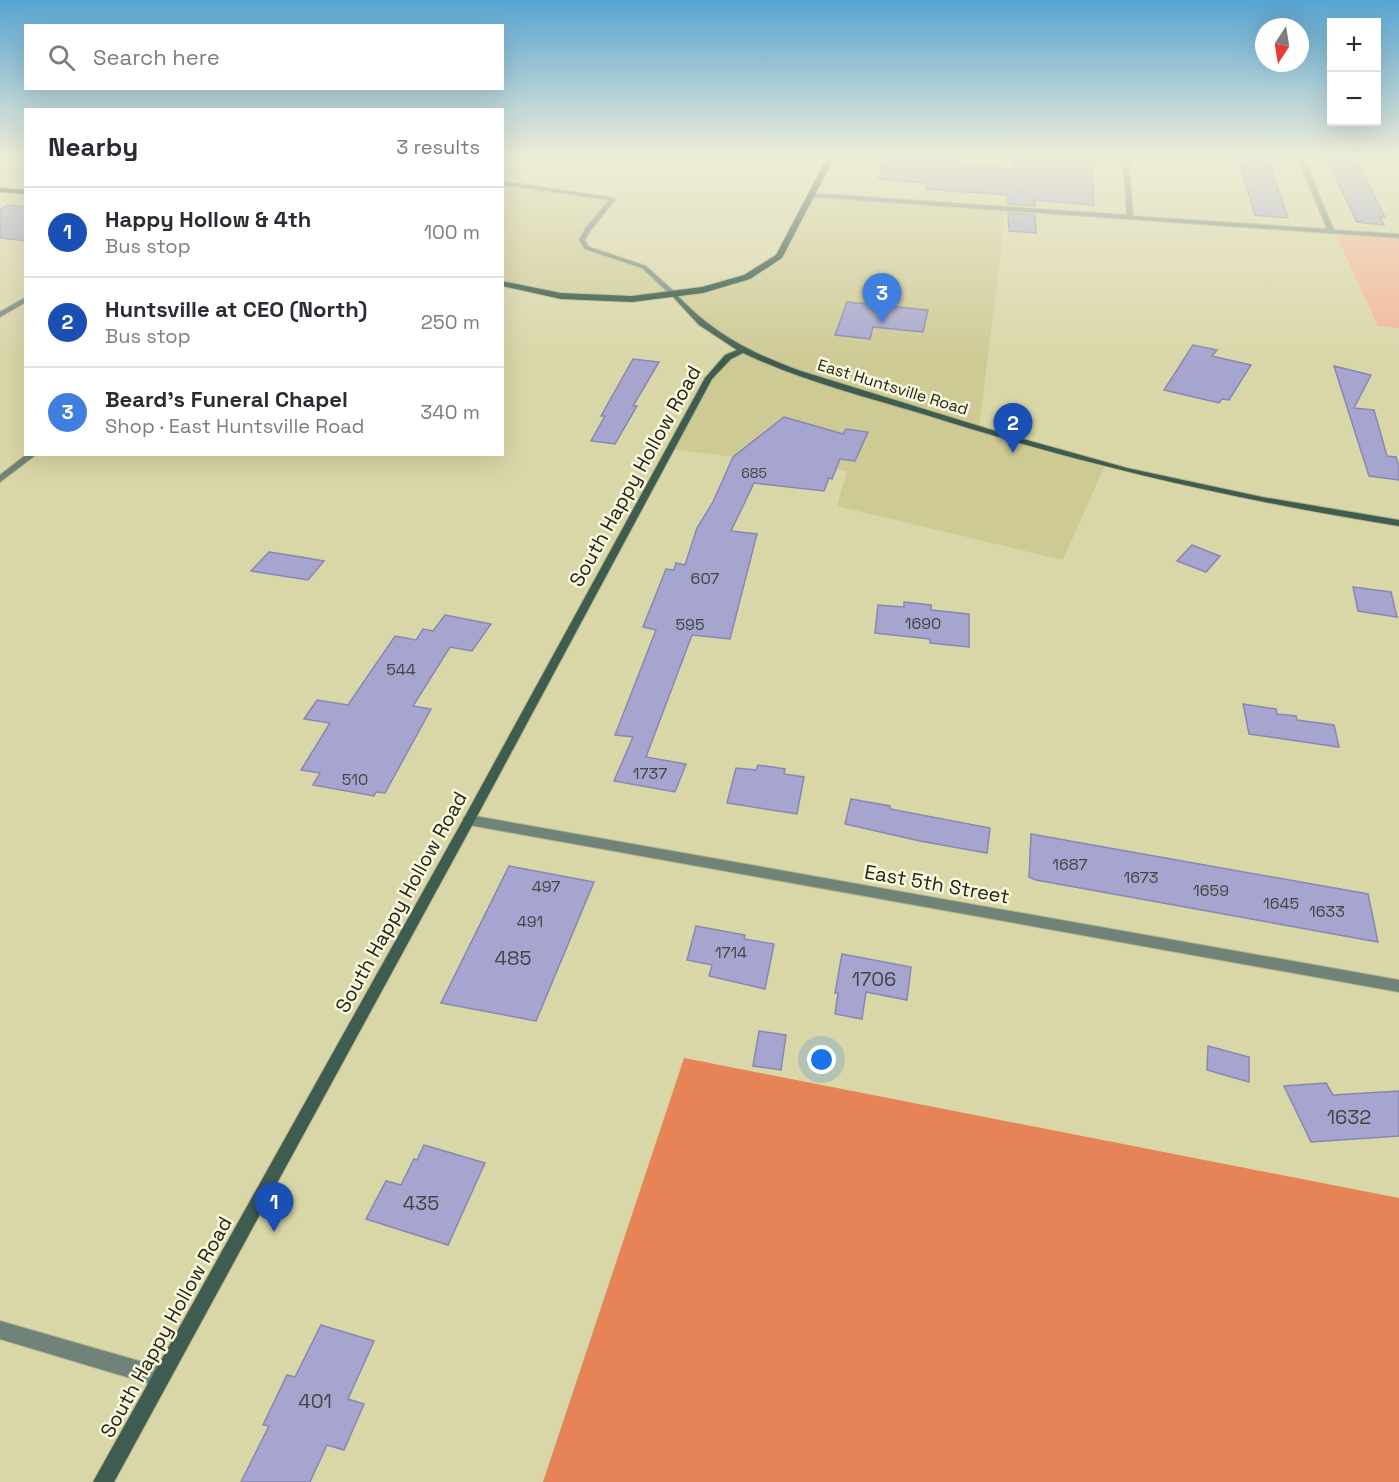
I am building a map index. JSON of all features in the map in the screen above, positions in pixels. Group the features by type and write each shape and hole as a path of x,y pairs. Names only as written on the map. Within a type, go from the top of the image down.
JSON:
{"main road":[{"path":"504,283 541,292 597,299 675,296 727,285 764,268 779,256 796,223"}],"street":[{"path":"592,223 582,240 587,248 644,267 675,296"},
{"path":"1210,223 1399,236"},
{"path":"1328,223 1331,231"},
{"name":"East Huntsville Road","path":"675,296 701,324 716,336 798,374 1059,453 1125,470 1267,501 1399,523"},
{"path":"0,315 24,300"},
{"name":"South Happy Hollow Road","path":"104,1482 469,820 709,378 728,357 742,350"},
{"path":"0,479 30,456"},
{"name":"East 5th Street","path":"469,820 1399,986"},
{"path":"0,1330 160,1377"}],"shaded area":[{"path":"504,223 595,223 582,240 587,248 644,267 675,296 727,285 779,256 796,223 1004,223 979,428 1105,465 1063,560 837,506 847,471 671,449 719,365 741,350 716,336 674,296 597,299 504,283"},
{"path":"1334,231 1399,236 1399,328 1378,326"},
{"path":"684,1058 1399,1198 1399,1482 543,1482"}],"building":[{"path":"0,223 24,223 24,241 0,238"},
{"path":"1009,223 1035,223 1036,233 1009,231"},
{"path":"847,302 928,310 923,332 873,327 870,339 835,335"},
{"path":"1193,345 1217,350 1212,356 1251,365 1229,400 1222,399 1219,403 1164,390"},
{"path":"633,359 659,362 633,406 637,406 615,444 591,441 605,416 601,416"},
{"path":"1334,366 1371,375 1354,408 1374,410 1387,456 1396,457 1399,466 1399,480 1369,476"},
{"path":"784,417 843,434 846,429 868,432 855,461 840,459 824,491 754,483 731,531 757,534 730,639 692,635 646,757 686,764 675,792 614,781 633,737 615,735 656,630 643,627 666,569 674,570 676,563 685,565 697,528 713,502 733,457"},
{"path":"1192,545 1220,556 1206,572 1177,561"},
{"path":"269,552 324,561 308,580 251,571"},
{"path":"1353,587 1391,592 1397,617 1358,611"},
{"path":"904,602 931,605 931,610 969,614 969,647 930,643 930,639 875,633 878,605 904,607"},
{"path":"445,615 491,624 472,651 450,647 413,706 431,709 385,793 376,792 374,796 313,785 320,773 301,770 330,723 304,719 317,700 348,705 395,636 416,640 423,629 433,631"},
{"path":"1243,704 1276,709 1277,714 1296,716 1297,720 1334,725 1339,747 1249,734"},
{"path":"758,765 785,769 784,774 804,777 797,814 727,803 736,768 756,770"},
{"path":"851,799 890,806 890,809 990,828 987,853 845,824"},
{"path":"1031,834 1368,894 1378,942 1036,880 1029,877"},
{"path":"509,866 594,882 536,1021 441,1003"},
{"path":"696,926 745,935 744,939 774,944 765,989 709,976 712,965 687,960"},
{"path":"842,954 911,967 907,1000 866,992 862,1019 835,1014 838,993 835,993"},
{"path":"759,1031 786,1035 781,1070 753,1066"},
{"path":"1208,1046 1249,1057 1249,1082 1207,1070"},
{"path":"1326,1083 1333,1095 1399,1091 1399,1136 1311,1142 1284,1086"},
{"path":"424,1145 485,1163 448,1245 366,1219 386,1181 401,1185"},
{"path":"321,1325 374,1341 348,1399 364,1404 344,1450 327,1445 310,1482 241,1482 269,1426 263,1425 287,1375 295,1377"}],"place":[{"name":"Beard's Funeral Chapel","path":"882,323"},
{"name":"Huntsville at CEO (North)","path":"1013,453"},
{"name":"Happy Hollow & 4th","path":"274,1232"}]}
